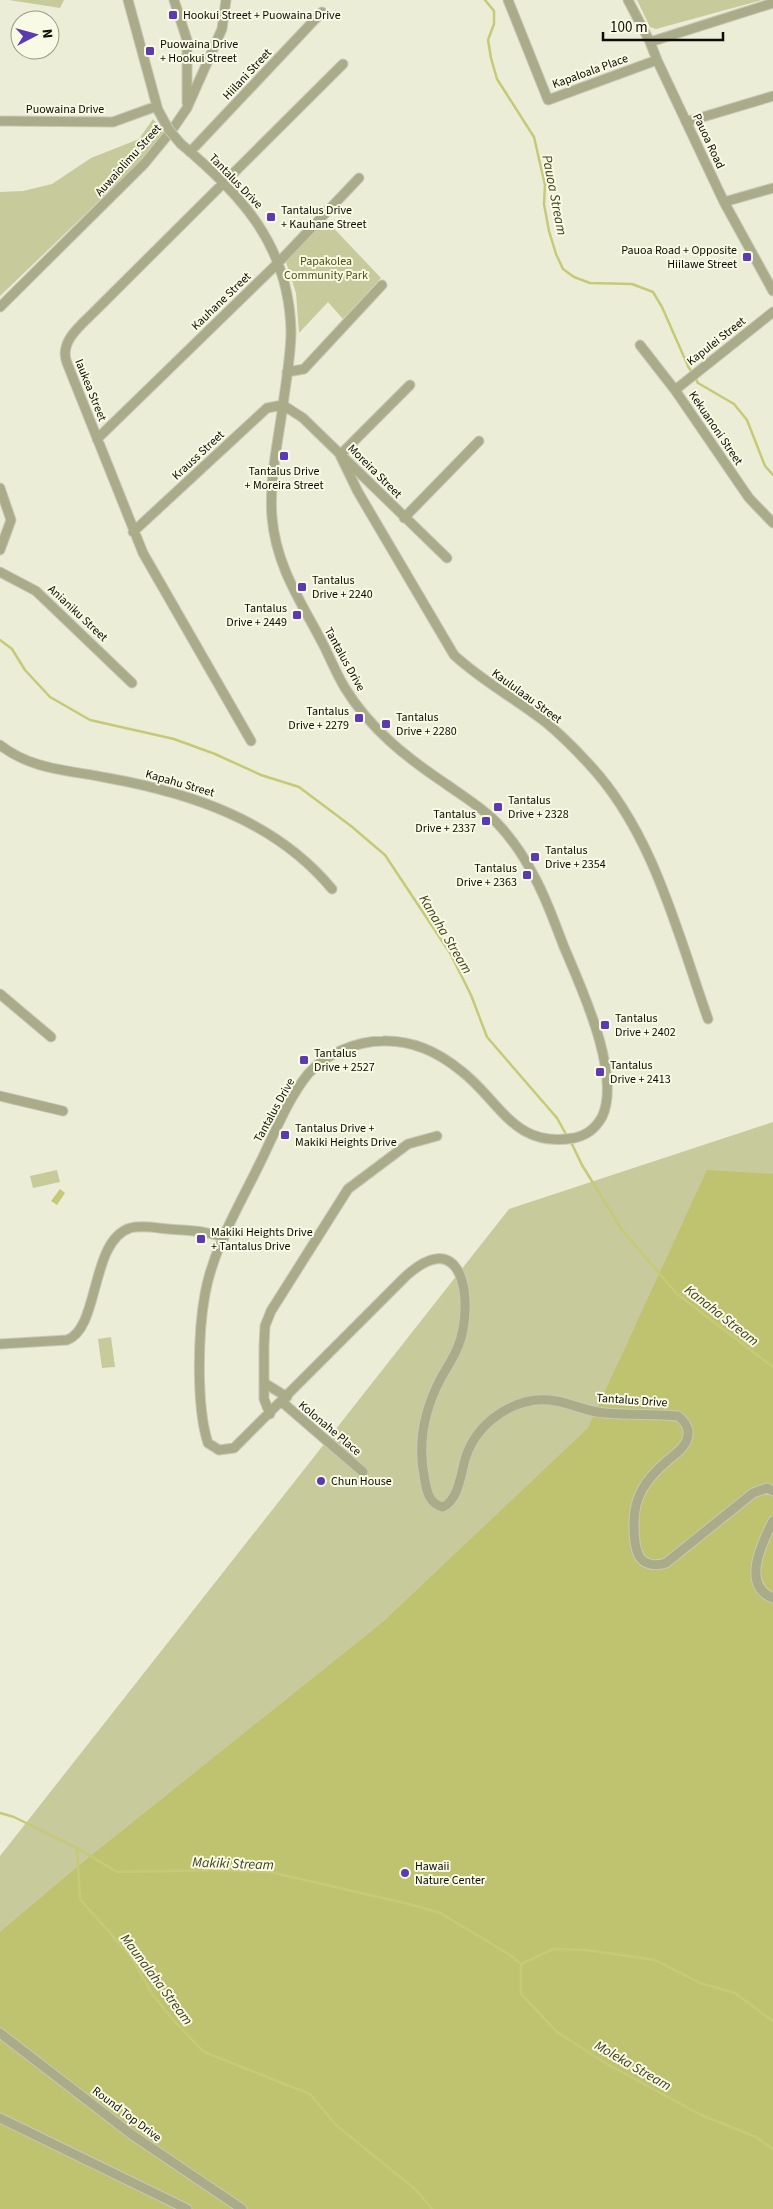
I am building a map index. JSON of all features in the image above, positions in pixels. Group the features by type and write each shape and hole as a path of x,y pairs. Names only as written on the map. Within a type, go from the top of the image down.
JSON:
{"street":[{"path":"128,0 158,108"},
{"path":"174,0 187,40 187,108"},
{"name":"Auwaiolimu Street","path":"0,307 144,164 187,108 222,29 226,0"},
{"name":"Kapaloala Place","path":"508,0 548,100 657,60"},
{"name":"Pauoa Road","path":"628,0 650,42 724,202 770,282 773,291"},
{"path":"650,42 773,3"},
{"name":"Hiilani Street","path":"190,152 322,12"},
{"name":"Iaukea Street","path":"251,740 143,553 65,358 67,343 98,308 343,64"},
{"path":"686,122 773,96"},
{"name":"Puowaina Drive","path":"0,121 113,122 158,108"},
{"name":"Tantalus Drive","path":"158,108 169,130 181,144 223,183 255,218 268,239 285,281 291,337 274,476 272,513 277,547 290,585 346,689 374,727 418,765 491,817 521,854 546,899 598,1037 606,1068 608,1094 600,1120 587,1135 569,1139 545,1140 521,1130 463,1071 424,1046 382,1040 339,1050 308,1074 286,1109 224,1238 206,1289 202,1310 200,1401 208,1443 219,1450 234,1448 416,1267 429,1259 441,1258 450,1261 457,1269 465,1298 459,1347 436,1387 423,1428 421,1446 423,1472 430,1498 434,1504 443,1507 452,1501 468,1451 478,1434 489,1422 511,1407 536,1399 557,1401 603,1413 678,1416 684,1421 688,1428 686,1443 649,1478 639,1492 634,1506 634,1533 638,1552 640,1557 652,1565 666,1563 753,1493 767,1488 773,1491"},
{"name":"Kauhane Street","path":"97,438 278,263 359,178"},
{"path":"724,202 773,188"},
{"path":"287,372 304,369 382,285"},
{"name":"Kapulei Street","path":"675,390 773,312"},
{"name":"Kekuanoni Street","path":"640,345 675,390 749,498 773,523"},
{"path":"340,455 410,385"},
{"name":"Moreira Street","path":"283,405 303,418 447,558"},
{"name":"Krauss Street","path":"134,532 267,408 283,405"},
{"path":"404,518 479,441"},
{"name":"Kaululaau Street","path":"340,455 358,492 454,655 472,672 548,725 588,763 623,809 654,866 708,1018"},
{"path":"0,488 11,520 0,550"},
{"name":"Anianiku Street","path":"0,572 36,591 132,683"},
{"name":"Kapahu Street","path":"0,745 20,759 38,766 135,783 223,810 244,820 288,848 332,889"},
{"path":"0,994 51,1037"},
{"path":"0,1096 63,1111"},
{"path":"270,1414 264,1399 266,1384 264,1371 265,1326 271,1311 348,1189 408,1144 438,1136"},
{"path":"0,1344 67,1340 74,1336 87,1313 102,1264 112,1244 126,1230 142,1227 201,1231 224,1238"},
{"name":"Kolonahe Place","path":"266,1384 363,1472"},
{"path":"773,1521 758,1554 756,1566 760,1586 767,1595 773,1598"},
{"name":"Round Top Drive","path":"0,2033 131,2134 242,2209"},
{"path":"0,2118 187,2209"}],"green space":[{"path":"9,0 64,0 60,8"},
{"path":"637,0 762,0 656,29 650,27"},
{"path":"153,119 164,134 146,156 0,296 0,192 23,191 52,184 91,158 139,139"},
{"name":"Papakolea Community Park","path":"325,219 381,278 343,319 328,302 299,333 296,293 286,262"},
{"path":"773,1122 773,2209 0,2209 0,1856 509,1209"},
{"path":"57,1170 60,1182 33,1188 30,1176"},
{"path":"111,1337 115,1367 102,1368 98,1339"}],"shaded area":[{"path":"707,1170 773,1174 773,2209 0,2209 0,1932 83,1862 383,1622 588,1428"},
{"path":"60,1189 65,1193 57,1205 51,1201"}],"waterway":[{"name":"Pauoa Stream","path":"485,0 494,11 494,24 488,40 497,79 534,137 545,185 544,204 549,231 563,269 574,277 590,283 632,284 653,292 698,383 734,404 747,420 765,466 773,475"},
{"name":"Kanaha Stream","path":"0,640 12,649 25,670 50,697 90,720 174,739 215,754 261,775 299,787 351,826 385,855 450,953 471,995 487,1037 557,1118 567,1136"},
{"name":"Kanaha Stream","path":"570,1140 582,1165 622,1230 677,1294 773,1367"},
{"name":"Makiki Stream","path":"0,1813 14,1817 77,1848 117,1872 222,1870 270,1872 409,1904 440,1913 510,1955 521,1964"},
{"name":"Maunalaha Stream","path":"77,1849 80,1899 132,1958 152,1994 173,2020 204,2052 310,2094 335,2124 416,2190 432,2209"},
{"path":"521,1964 554,1949 586,1950 655,1960 700,1983 735,1993 773,2021"},
{"name":"Moleka Stream","path":"521,1964 521,1994 557,2032 607,2064 701,2115 754,2136 773,2149"}],"place":[{"name":"Hookui Street + Puowaina Drive","path":"173,15"},
{"name":"Puowaina Drive + Hookui Street","path":"150,51"},
{"name":"Tantalus Drive + Kauhane Street","path":"271,217"},
{"name":"Pauoa Road + Opposite Hiilawe Street","path":"747,257"},
{"name":"Tantalus Drive + Moreira Street","path":"284,456"},
{"name":"Tantalus Drive + 2240","path":"302,587"},
{"name":"Tantalus Drive + 2449","path":"297,615"},
{"name":"Tantalus Drive + 2279","path":"359,718"},
{"name":"Tantalus Drive + 2280","path":"386,724"},
{"name":"Tantalus Drive + 2328","path":"498,807"},
{"name":"Tantalus Drive + 2337","path":"486,821"},
{"name":"Tantalus Drive + 2354","path":"535,857"},
{"name":"Tantalus Drive + 2363","path":"527,875"},
{"name":"Tantalus Drive + 2402","path":"605,1025"},
{"name":"Tantalus Drive + 2527","path":"304,1060"},
{"name":"Tantalus Drive + 2413","path":"600,1072"},
{"name":"Tantalus Drive + Makiki Heights Drive","path":"285,1135"},
{"name":"Makiki Heights Drive + Tantalus Drive","path":"201,1239"},
{"name":"Chun House","path":"321,1481"},
{"name":"Hawaii Nature Center","path":"405,1873"}]}
